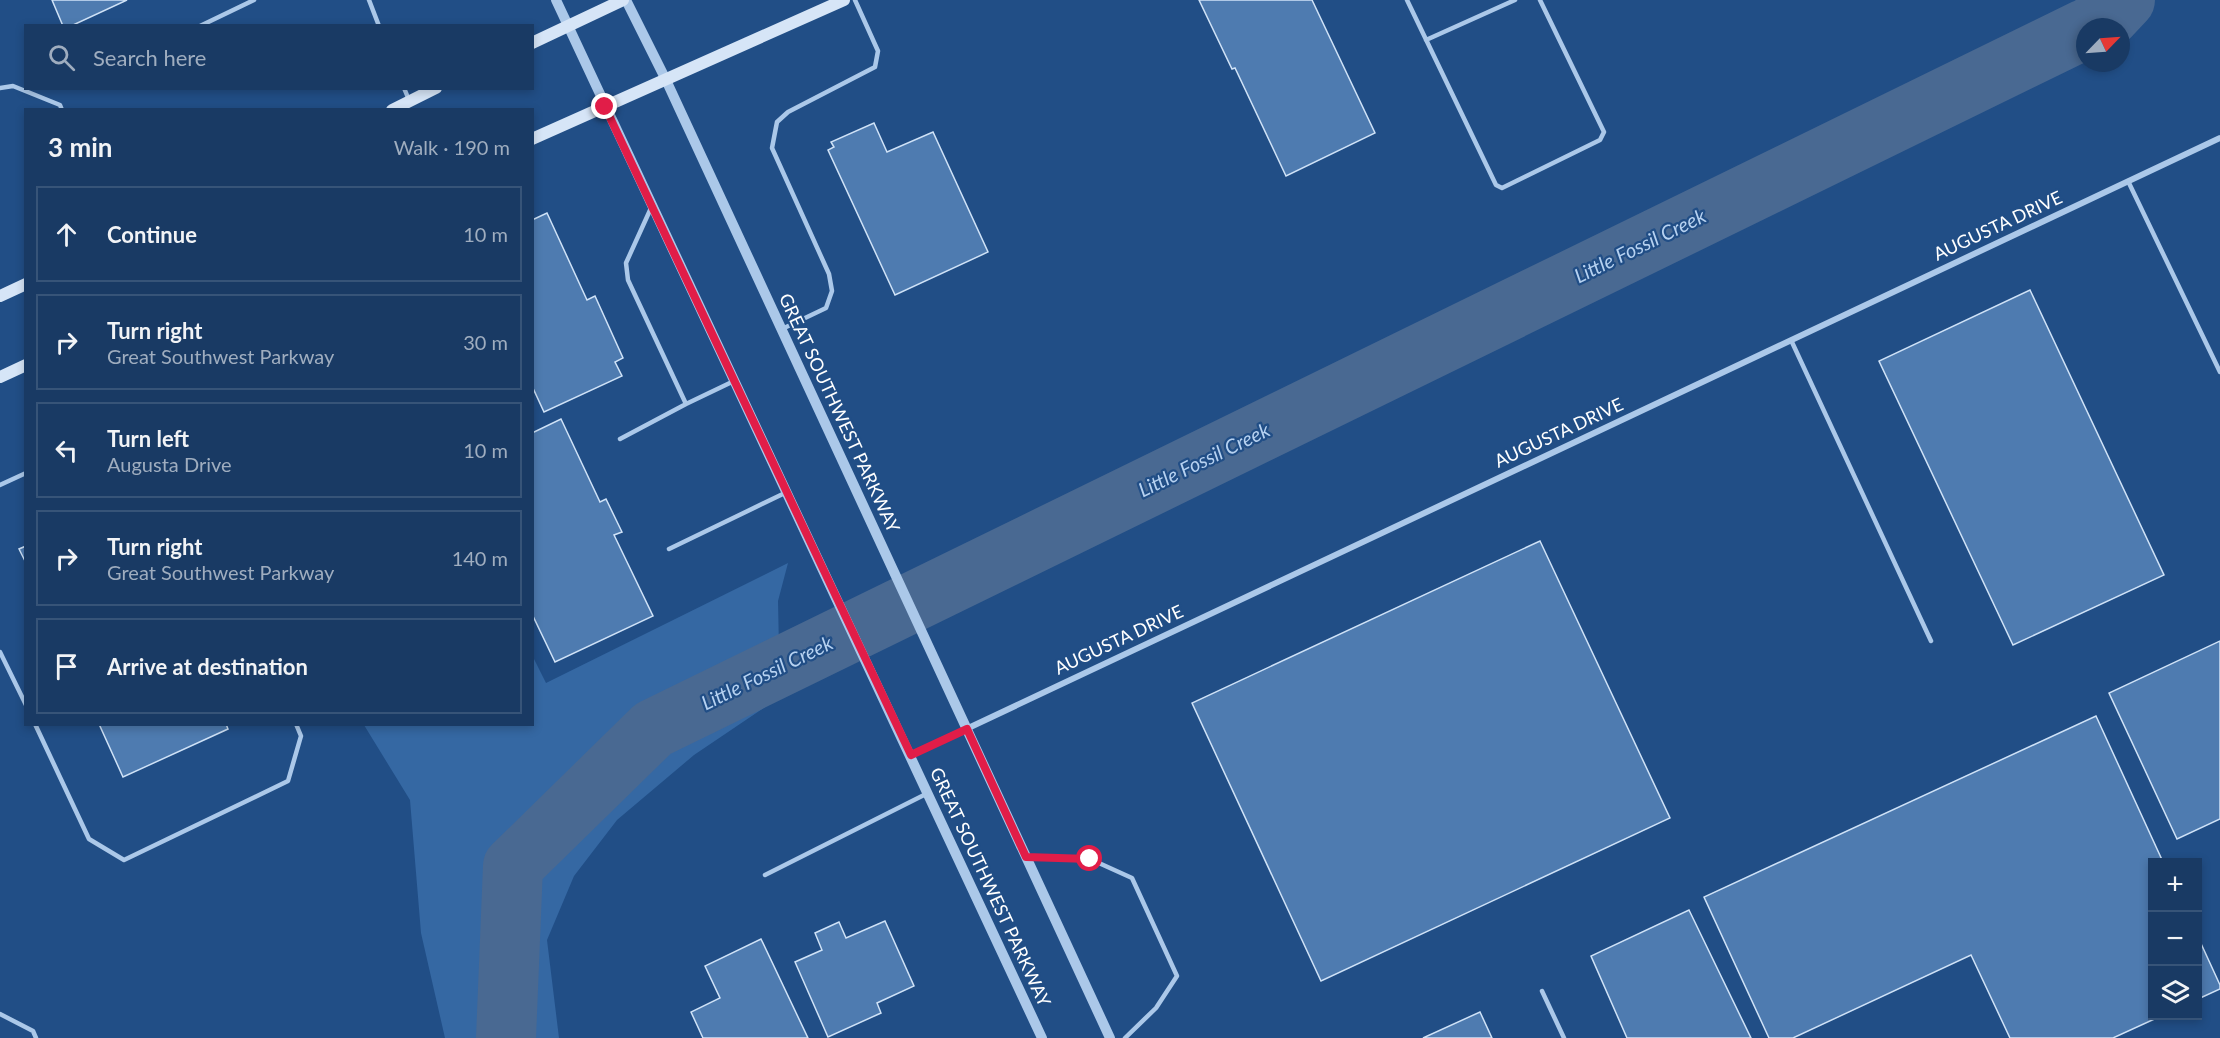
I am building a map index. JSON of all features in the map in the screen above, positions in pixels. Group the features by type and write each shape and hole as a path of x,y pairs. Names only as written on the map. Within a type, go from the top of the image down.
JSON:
{"main road":[{"path":"534,42 625,0"},
{"path":"534,138 844,0"},
{"path":"396,108 432,90"},
{"path":"0,296 24,285"},
{"path":"0,377 24,366"}],"street":[{"name":"GREAT SOUTHWEST PARKWAY","path":"556,0 1042,1038"},
{"name":"GREAT SOUTHWEST PARKWAY","path":"625,0 666,80 1110,1038"},
{"name":"AUGUSTA DRIVE","path":"911,755 2220,138"}],"lane":[{"path":"204,24 254,0"},
{"path":"370,0 378,24"},
{"path":"782,329 826,308 832,291 829,274 772,148 777,122 788,112 875,67 878,51 855,0"},
{"path":"1407,0 1496,185 1502,188 1600,140 1604,132 1540,0"},
{"path":"1426,40 1515,0"},
{"path":"0,88 13,86 60,105 61,108"},
{"path":"405,90 409,101"},
{"path":"2128,181 2220,372"},
{"path":"652,206 626,263 628,280 686,404"},
{"path":"1791,340 1931,640"},
{"path":"620,439 734,381"},
{"path":"0,484 24,474"},
{"path":"669,549 787,492"},
{"path":"0,652 24,701"},
{"path":"36,726 89,839 124,860 288,781 301,736 297,726"},
{"path":"765,875 928,793"},
{"path":"1026,857 1090,859 1132,878 1177,976 1156,1008 1125,1038"},
{"path":"1542,991 1564,1038"},
{"path":"0,1014 33,1031 36,1038"}],"shaded area":[{"path":"788,563 778,601 780,697 694,755 617,820 574,876 547,940 559,1038 445,1038 421,933 410,800 365,726 534,726 534,659 546,683"}],"building":[{"path":"52,0 127,0 75,24 62,24"},
{"path":"1199,0 1312,0 1375,133 1286,176 1235,68 1232,69"},
{"path":"874,123 887,152 933,132 988,252 895,295 828,150 834,147 831,142"},
{"path":"547,213 587,300 595,296 623,358 615,362 622,376 544,412 534,390 534,219"},
{"path":"2030,290 2164,575 2013,645 1879,361"},
{"path":"561,419 600,502 606,499 622,532 614,535 653,616 555,662 534,618 534,432"},
{"path":"1540,541 1670,818 1321,981 1192,703"},
{"path":"24,547 24,559 19,549"},
{"path":"2220,641 2220,819 2177,839 2109,693"},
{"path":"2096,716 2161,858 2148,858 2148,1020 2152,1020 2113,1038 2010,1038 1971,955 1793,1038 1769,1038 1704,897"},
{"path":"100,726 227,726 228,729 123,777"},
{"path":"1689,910 1751,1038 1627,1038 1591,956"},
{"path":"885,921 914,986 877,1003 881,1013 828,1037 795,962 822,950 815,933 839,922 846,938"},
{"path":"761,939 808,1038 703,1038 691,1012 720,998 705,966"},
{"path":"2202,946 2220,985 2220,989 2202,997"},
{"path":"1480,1012 1492,1038 1423,1038"}],"waterway":[{"name":"Little Fossil Creek","path":"2107,18 2125,0"},
{"name":"Little Fossil Creek","path":"506,1038 513,866 653,729 2076,33"}],"route":[{"path":"605,107 911,755 967,729 1026,857 1090,859"}]}
